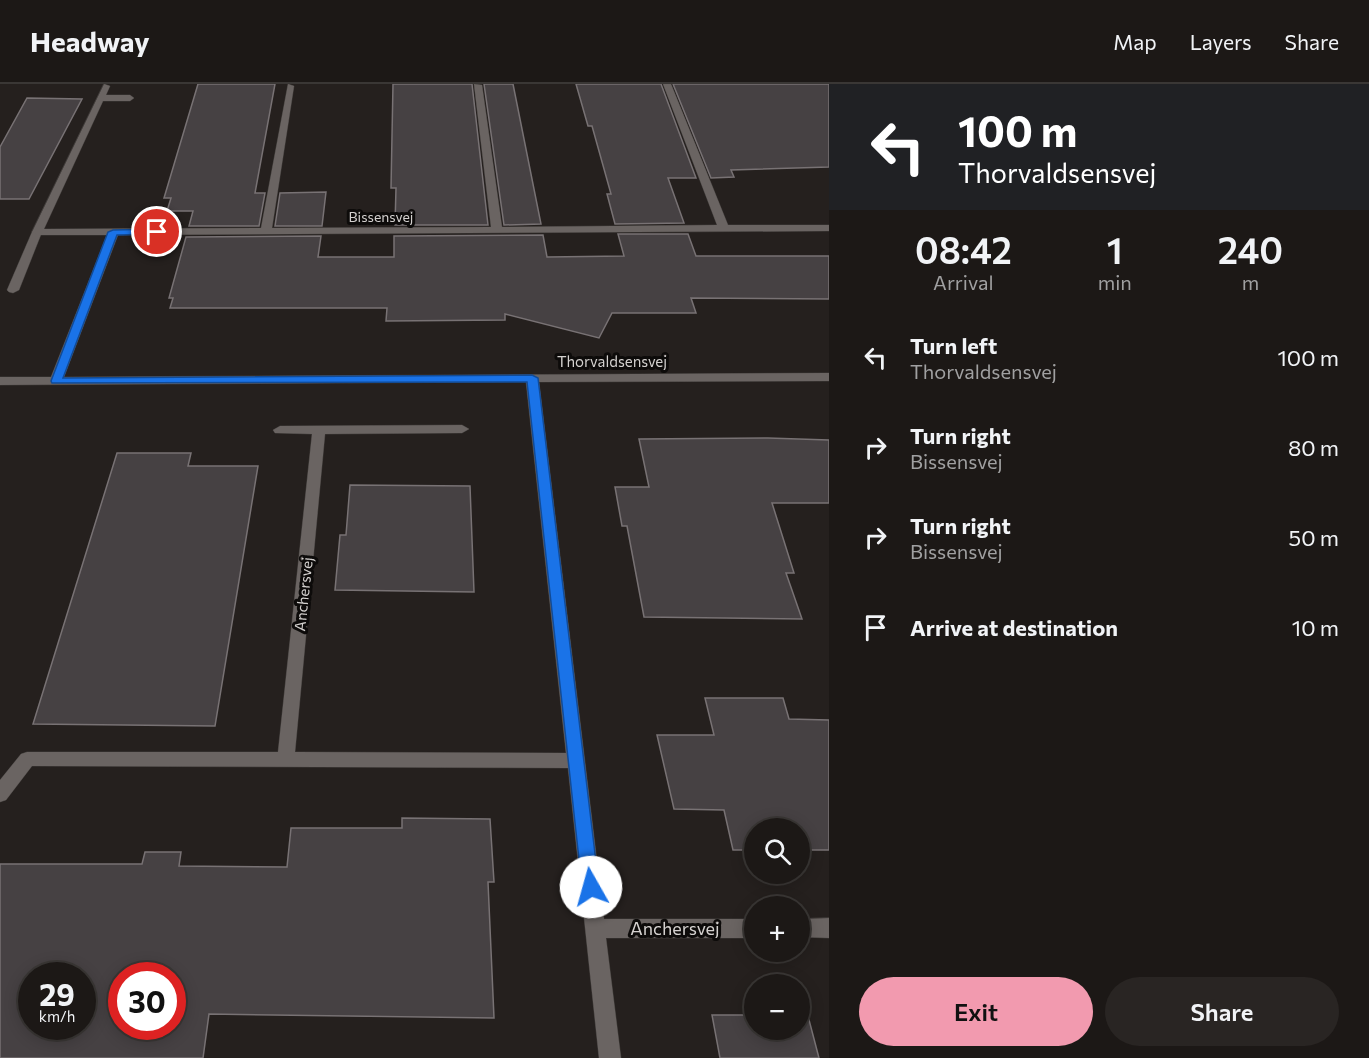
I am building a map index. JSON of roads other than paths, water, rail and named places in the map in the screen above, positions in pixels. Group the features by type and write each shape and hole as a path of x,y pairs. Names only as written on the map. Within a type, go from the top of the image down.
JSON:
{"street":[{"path":"667,84 724,229"},
{"path":"478,85 497,230"},
{"path":"13,290 37,232 106,86"},
{"path":"266,232 290,86"},
{"path":"100,98 130,98"},
{"name":"Bissensvej","path":"37,232 829,228"},
{"path":"56,381 113,232"},
{"name":"Thorvaldsensvej","path":"0,381 829,377"},
{"path":"532,378 610,1058"},
{"path":"280,430 462,429"},
{"name":"Anchersvej","path":"286,759 319,430"},
{"path":"0,794 27,759 576,761"},
{"name":"Anchersvej","path":"595,929 744,928"},
{"path":"810,928 829,928"}]}
